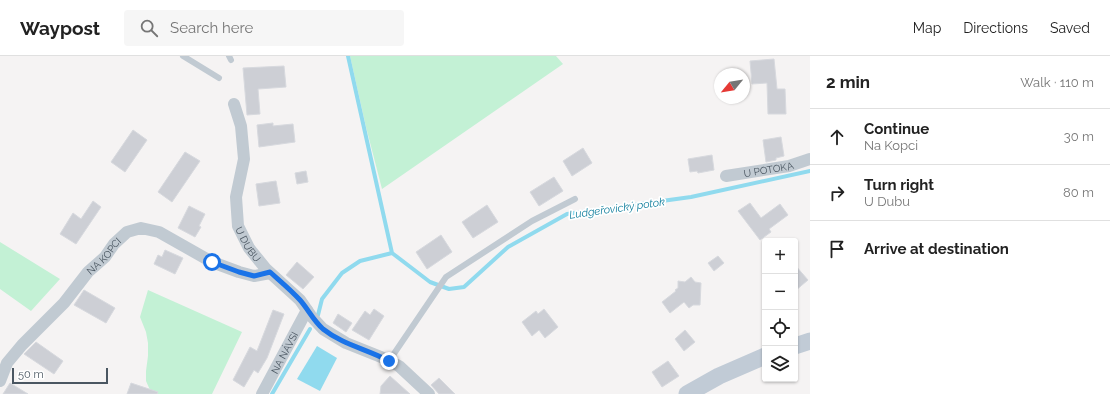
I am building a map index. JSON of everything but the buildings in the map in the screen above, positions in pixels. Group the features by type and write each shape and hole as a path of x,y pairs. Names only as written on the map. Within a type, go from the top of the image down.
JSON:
{"street":[{"name":"U DUBU","path":"234,104 241,126 244,159 236,197 238,226 249,248 270,272 300,300 311,316 323,329 346,343 381,357 398,366 429,394"},
{"name":"U POTOKA","path":"726,176 789,166 810,158"},
{"name":"NA KOPCI","path":"0,381 7,363 22,345 64,304 88,272 105,258 114,244 127,232 141,228 159,232 212,262 239,272 254,276 270,272"},
{"name":"NA NÁVSI","path":"262,394 307,310"},
{"path":"798,345 810,341"},
{"path":"687,394 719,376 762,357"}],"lane":[{"path":"183,56 219,78"},
{"path":"389,361 446,277 532,221 575,199"}],"green space":[{"path":"350,56 556,56 563,64 382,189"},
{"path":"0,242 60,279 31,311 0,289"},
{"path":"148,290 242,332 212,394 158,394 150,390 146,381 148,343 146,332 140,317"}],"water":[{"path":"317,346 337,358 320,391 297,379"}],"waterway":[{"path":"348,56 392,253"},
{"name":"Ludgeřovický potok","path":"318,315 322,299 342,273 360,261 392,253 430,282 449,289 464,287 508,247 567,214 691,197 810,171"},
{"name":"Ludgeřovický potok","path":"272,394 310,329"}],"route":[{"path":"212,262 254,276 270,272 300,300 311,316 323,329 346,343 389,361"}]}
